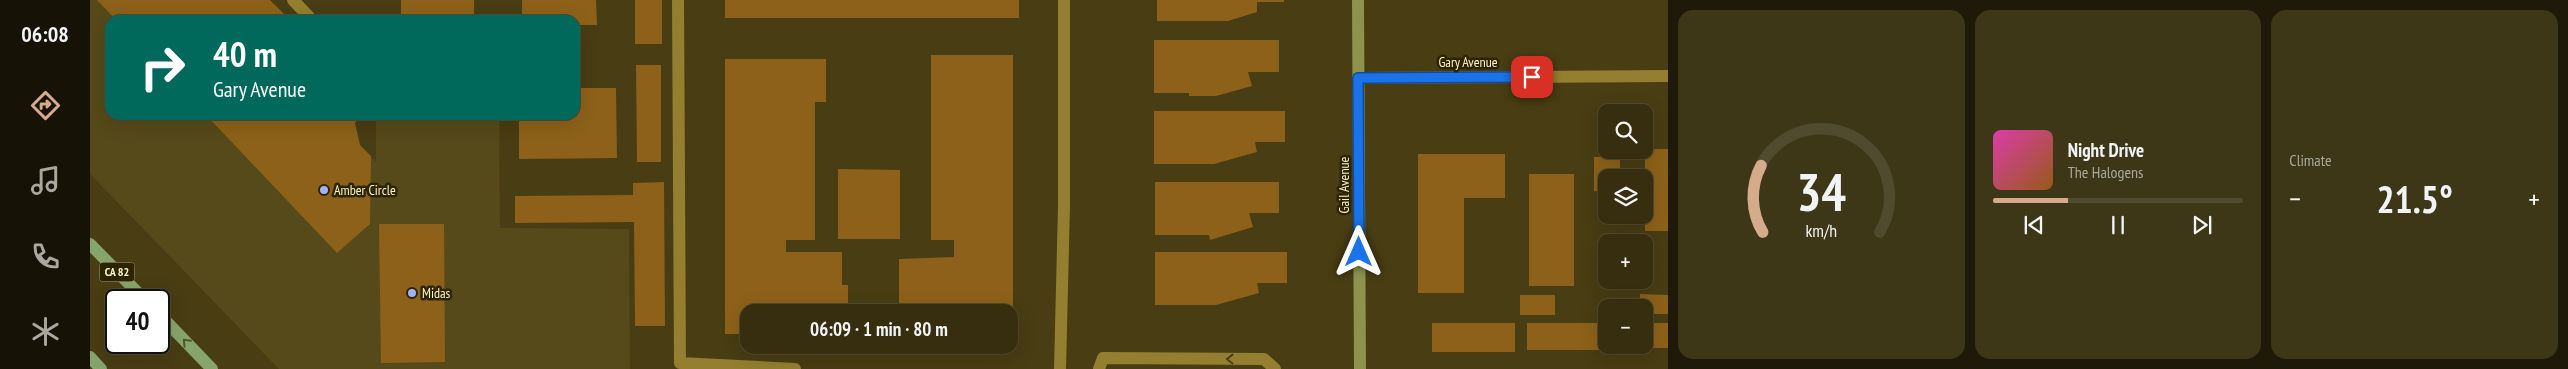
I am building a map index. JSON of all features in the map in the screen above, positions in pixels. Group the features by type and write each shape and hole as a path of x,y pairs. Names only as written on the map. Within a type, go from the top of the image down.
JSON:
{"main road":[{"name":"CA 82","path":"90,244 134,289"},
{"path":"170,325 212,369"},
{"path":"90,357 101,369"}],"street":[{"path":"293,0 307,15"},
{"path":"678,0 676,366 795,369"},
{"path":"1060,369 1064,206 1064,0"},
{"name":"Gail Avenue","path":"1358,0 1360,369"},
{"name":"Gary Avenue","path":"1358,78 1668,76"},
{"path":"1099,369 1103,358 1113,358 1264,360 1275,369"}],"shaded area":[{"path":"90,0 219,0 234,15 105,15 105,120 336,120 376,162 376,120 499,120 500,228 629,229 630,369 279,369 90,174"}],"building":[{"path":"97,0 270,0 285,15 111,15"},
{"path":"401,0 474,0 474,15 401,15"},
{"path":"522,0 596,0 597,25 580,25 580,15 522,15"},
{"path":"635,0 662,0 662,44 635,44"},
{"path":"725,0 1019,0 1019,18 725,18"},
{"path":"1157,0 1284,0 1284,2 1257,2 1257,12 1228,21 1157,21"},
{"path":"1154,40 1279,40 1279,72 1248,72 1252,86 1216,96 1189,96 1189,93 1154,93"},
{"path":"931,55 1013,55 1013,304 899,304 899,259 954,257 954,240 931,240"},
{"path":"725,59 826,59 826,102 815,102 815,240 786,240 786,252 842,252 842,285 848,285 848,304 740,304 740,334 725,334"},
{"path":"636,65 661,65 661,162 637,162"},
{"path":"580,88 616,88 617,158 519,159 519,120 580,120"},
{"path":"1154,111 1285,111 1285,142 1255,142 1257,152 1214,164 1154,164"},
{"name":"Amber Circle","path":"211,120 357,120 355,123 360,145 371,156 370,224 337,253"},
{"path":"1653,149 1668,149 1668,231 1645,231 1645,224 1653,224 1653,169 1645,169 1645,159 1653,159"},
{"path":"1418,154 1505,154 1505,198 1464,198 1464,293 1418,293"},
{"path":"1594,157 1598,157 1598,159 1620,159 1620,169 1598,169 1598,191 1594,191"},
{"path":"838,169 900,170 900,239 838,239"},
{"path":"1529,174 1574,174 1574,286 1529,286"},
{"path":"664,182 665,326 635,326 634,222 515,223 515,196 633,195 633,183"},
{"path":"1155,182 1279,182 1279,213 1249,213 1253,227 1210,240 1209,235 1155,235"},
{"name":"Midas","path":"379,224 444,224 445,362 381,363"},
{"path":"1155,252 1287,252 1287,283 1257,283 1259,293 1216,305 1155,305"},
{"path":"1640,294 1668,295 1668,314 1653,314 1653,299 1640,299"},
{"path":"1520,295 1555,295 1555,315 1520,315"},
{"path":"1432,323 1515,323 1515,352 1432,352"},
{"path":"1527,323 1598,323 1598,350 1527,350"},
{"path":"1653,323 1668,323 1668,348 1653,348"}],"place":[{"name":"Amber Circle","path":"324,190"},
{"name":"Midas","path":"412,293"}],"route":[{"path":"1359,252 1358,78 1532,77"}]}
